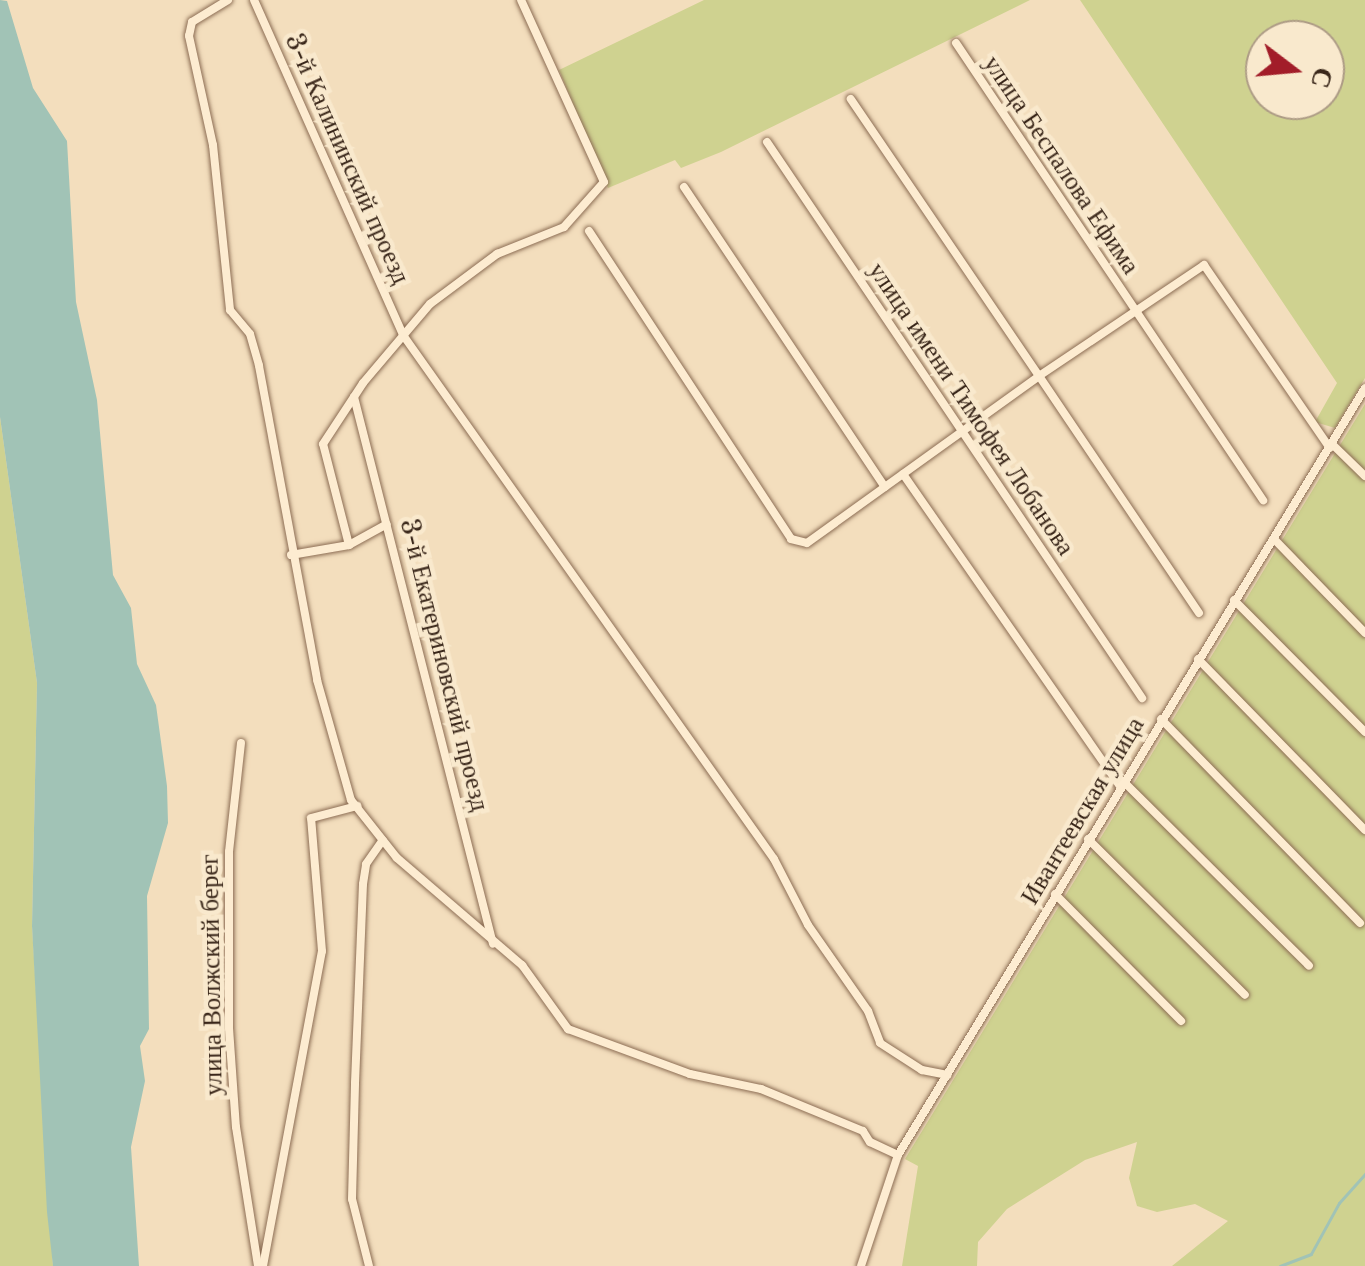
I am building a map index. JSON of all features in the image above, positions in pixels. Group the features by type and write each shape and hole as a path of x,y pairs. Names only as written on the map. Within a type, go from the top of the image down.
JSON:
{"street":[{"path":"228,0 192,22 189,36 213,145 230,310 250,334 259,366 291,556 317,680 357,806 383,840 493,944 522,965 568,1029 690,1074 775,1094 863,1131 870,1142 898,1156"},
{"name":"3-й Калининский проезд","path":"254,0 404,335 774,859 808,925 868,1011 880,1044 922,1070 948,1075"},
{"path":"349,545 324,444 354,397 430,304 497,254 564,227 604,182 521,0"},
{"name":"улица Беспалова Ефима","path":"956,43 1263,500"},
{"path":"851,99 1199,613"},
{"name":"улица имени Тимофея Лобанова","path":"766,142 1142,698"},
{"path":"684,187 885,487"},
{"path":"589,231 799,543 904,474 1134,308 1204,265 1331,446 1365,476"},
{"name":"Ивантеевская улица","path":"861,1266 898,1156 1365,388"},
{"name":"3-й Екатериновский проезд","path":"354,397 493,944"},
{"path":"904,474 1122,784 1309,966"},
{"path":"291,556 349,545 387,524"},
{"path":"1274,539 1365,633"},
{"path":"1234,600 1365,732"},
{"path":"1198,659 1365,830"},
{"path":"1161,719 1360,923"},
{"name":"улица Волжский берег","path":"240,743 229,852 229,1028 236,1127 260,1266"},
{"path":"260,1266 322,951 310,818 357,806"},
{"path":"1088,839 1245,995"},
{"path":"368,1266 352,1198 354,1111 363,884 366,864 383,840"},
{"path":"1056,894 1181,1021"}],"green space":[{"path":"704,0 1030,0 721,152 681,168 675,160 608,188 559,70"},
{"path":"1080,0 1365,0 1365,378 1335,428 1315,422 1337,383"},
{"path":"1365,404 1365,1266 1172,1266 1228,1221 1195,1204 1157,1212 1137,1206 1129,1178 1137,1142 1085,1160 1007,1209 978,1242 977,1266 902,1266 918,1166 905,1159"},
{"path":"0,417 37,683 32,926 53,1266 0,1266"}],"shaded area":[{"path":"0,0 7,1 33,88 67,141 76,302 97,400 113,575 131,608 137,664 156,705 167,786 168,823 147,896 149,1029 140,1046 145,1081 131,1147 139,1266 53,1266 47,1212 32,926 37,683 0,417"}],"waterway":[{"path":"1280,1266 1311,1254 1339,1203 1365,1174"}]}
